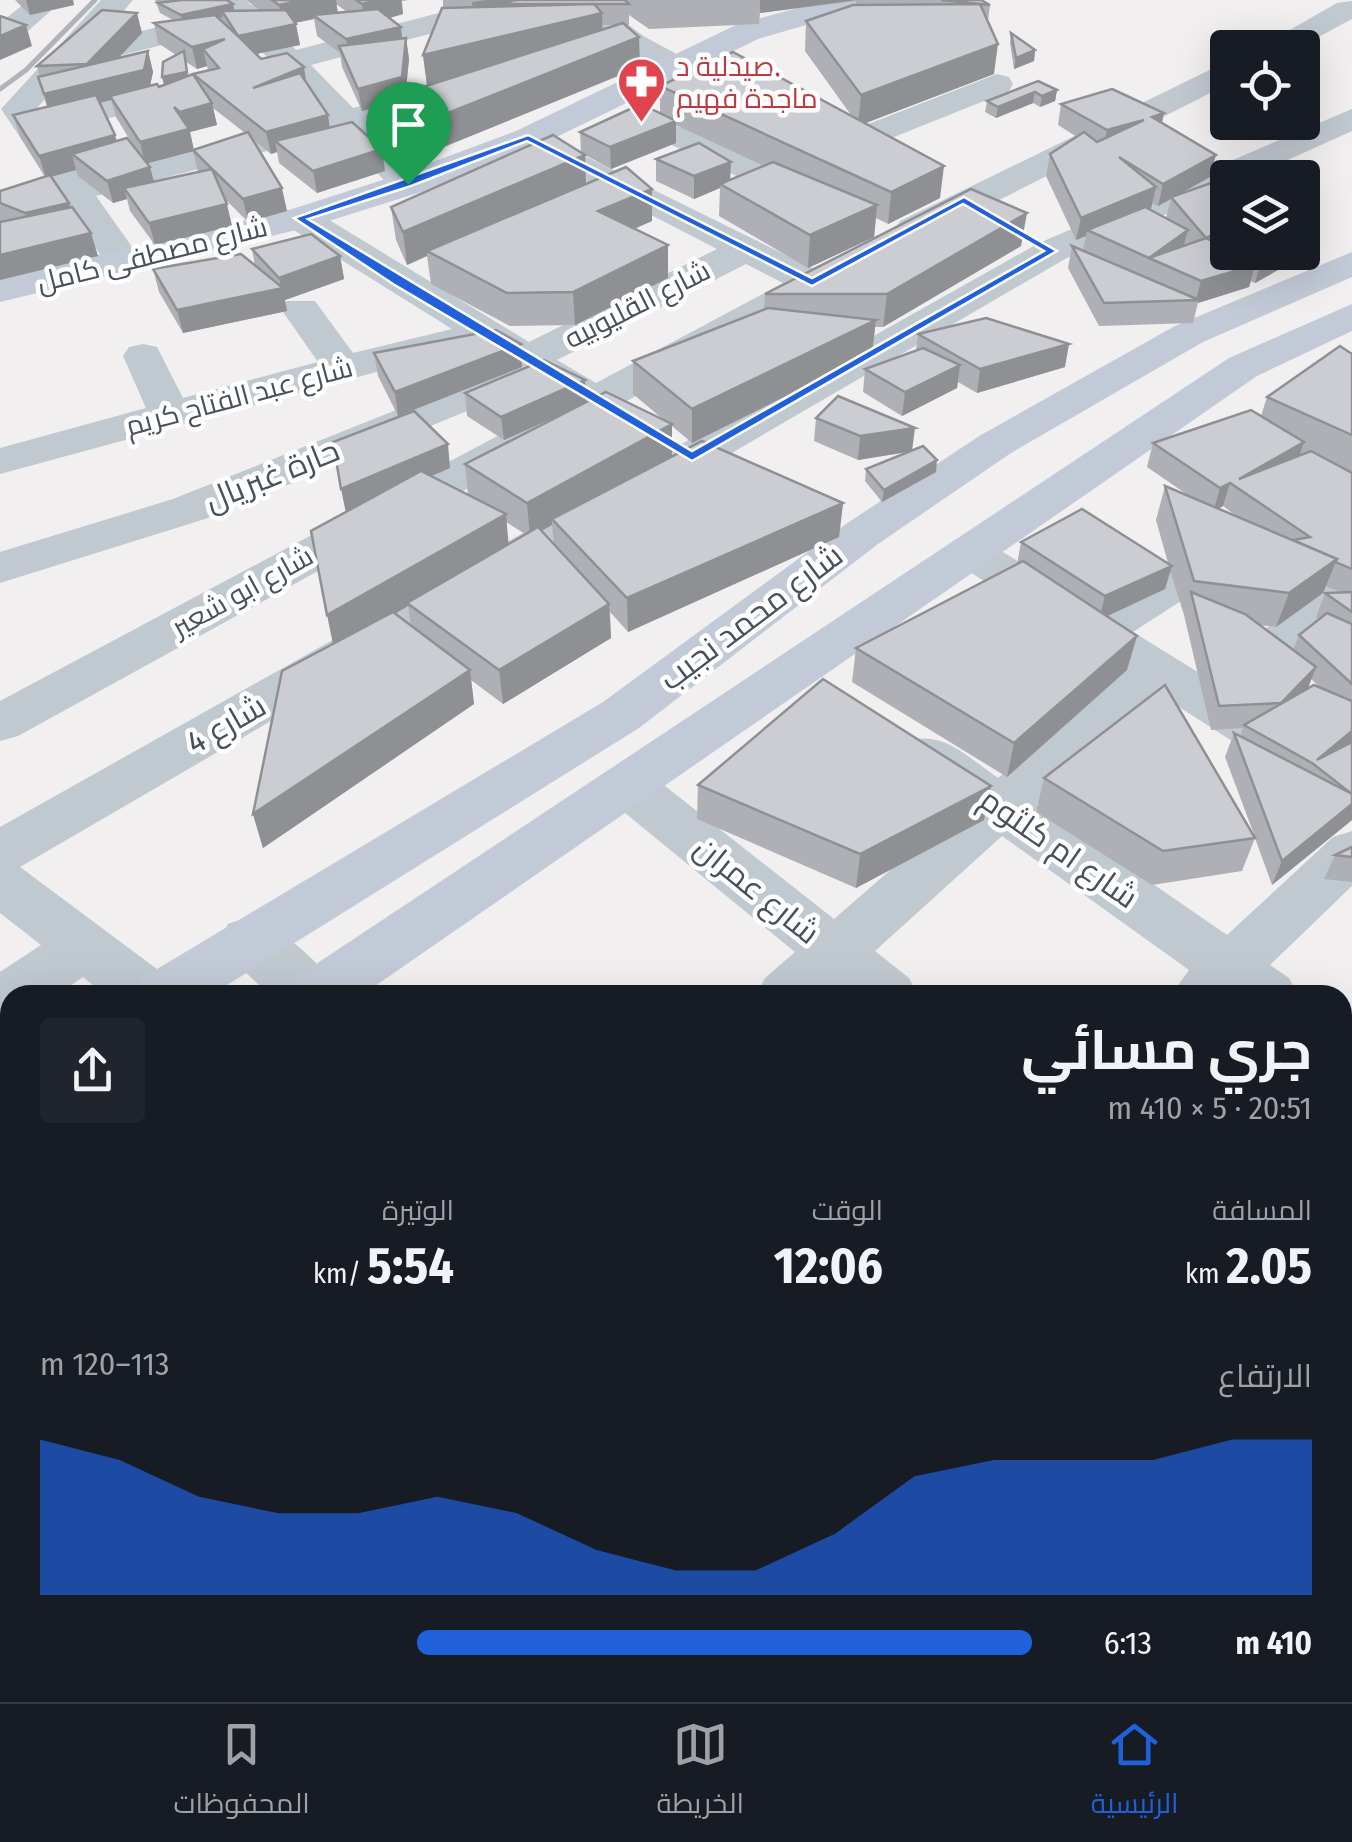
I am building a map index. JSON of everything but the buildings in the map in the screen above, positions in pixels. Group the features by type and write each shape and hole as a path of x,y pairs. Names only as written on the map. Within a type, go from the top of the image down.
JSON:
{"main road":[{"name":"شارع مصطفى كامل","path":"0,290 300,218 408,184 528,138 746,32 861,0"},
{"name":"شارع محمد نجيب","path":"178,985 621,715 844,528 930,486 1118,372 1174,325 1352,263"},
{"name":"شارع محمد نجيب","path":"328,985 1243,367 1352,316"},
{"path":"1118,372 1185,405"}],"street":[{"path":"118,0 20,104 20,114 123,260"},
{"path":"62,60 238,8 308,0"},
{"path":"30,129 524,0"},
{"path":"574,0 634,44 676,66 720,70 761,87"},
{"path":"0,17 44,3"},
{"path":"0,39 44,3"},
{"path":"1302,30 1341,6"},
{"path":"238,8 408,184"},
{"path":"596,54 634,44"},
{"path":"73,191 520,74"},
{"name":"شارع ابو شعير","path":"0,723 812,283 879,243 933,183 1210,78"},
{"path":"857,140 997,84"},
{"name":"شارع 4","path":"0,853 664,441 1041,245 1352,119"},
{"path":"825,122 1041,245"},
{"path":"667,130 843,213"},
{"path":"528,138 812,283"},
{"path":"578,198 614,182"},
{"path":"300,218 415,273 479,331 738,483"},
{"name":"شارع القليوبيه","path":"533,363 746,249"},
{"path":"301,308 343,368"},
{"name":"شارع عبد الفتاح كريم","path":"1,459 479,331"},
{"path":"143,356 170,415"},
{"name":"حارة غبريال","path":"0,568 189,509 533,363"},
{"path":"1142,434 1189,464"},
{"path":"1052,494 1323,669"},
{"path":"1201,697 1232,610 1277,520"},
{"path":"969,551 1352,792"},
{"path":"1096,632 1232,610 1347,572"},
{"path":"801,666 847,698"},
{"path":"797,985 1156,669"},
{"name":"شارع ام كلثوم","path":"893,731 1000,806 1232,985"},
{"name":"شارع عمران","path":"627,784 876,985"},
{"path":"1234,985 1352,852"},
{"path":"0,882 135,985"},
{"path":"248,940 301,985"},
{"path":"27,985 85,945"}],"railway":[{"path":"0,89 26,70 95,0"}],"place":[{"name":"صيدلية د. ماجدة فهيم","path":"641,124"}],"route":[{"path":"528,138 812,283 964,200 1052,251 692,457 397,281 300,218 408,184 528,138"}]}
